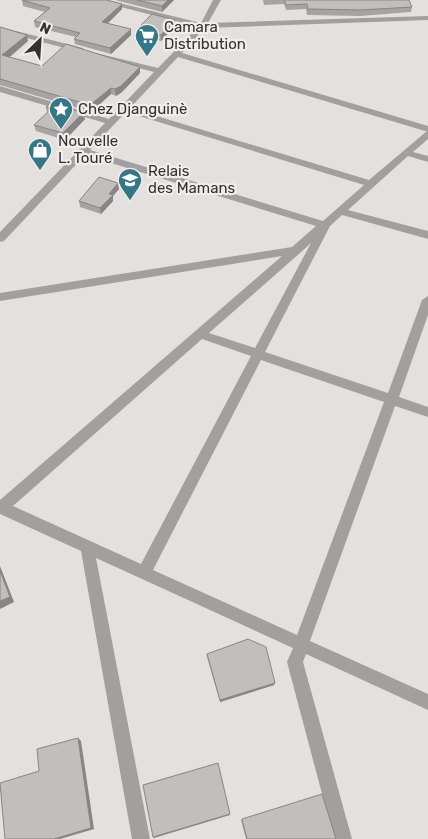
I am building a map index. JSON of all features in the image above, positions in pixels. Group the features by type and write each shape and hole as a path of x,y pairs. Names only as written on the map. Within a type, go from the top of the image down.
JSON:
{"street":[{"path":"98,0 203,26 428,18"},
{"path":"0,238 203,26 217,0"},
{"path":"0,29 161,71"},
{"path":"177,54 428,129"},
{"path":"0,89 111,122"},
{"path":"124,108 371,184"},
{"path":"428,134 1,507 428,702"},
{"path":"83,151 325,225"},
{"path":"406,153 428,158"},
{"path":"341,210 428,235"},
{"path":"144,573 325,225"},
{"path":"0,297 296,250"},
{"path":"343,839 294,662 428,300"},
{"path":"200,334 428,412"},
{"path":"87,546 141,839"}],"building":[{"path":"22,0 107,0 122,4 102,22 131,29 110,48 74,39 80,33 34,21 50,8"},
{"path":"137,0 168,0 162,6"},
{"path":"284,0 409,0 412,7 361,10 308,9 307,4 286,5"},
{"path":"152,14 175,20 161,35 137,29"},
{"path":"0,27 27,35 2,55 42,66 66,44 140,67 121,86 115,89 111,88 90,105 0,79"},
{"path":"50,103 83,113 63,133 34,125 51,109 46,107"},
{"path":"99,177 118,183 109,194 113,195 100,208 79,201"},
{"path":"0,571 10,597 0,601"},
{"path":"248,639 266,647 275,683 220,700 207,654"},
{"path":"78,738 91,828 54,839 5,839 0,783 39,771 37,749"},
{"path":"218,763 230,814 153,837 143,785"},
{"path":"322,794 336,839 247,839 242,819"}],"place":[{"name":"Camara Distribution","path":"147,57"},
{"name":"Chez Djanguinè","path":"61,130"},
{"name":"Nouvelle L. Touré","path":"40,171"},
{"name":"Relais des Mamans","path":"130,201"}]}
